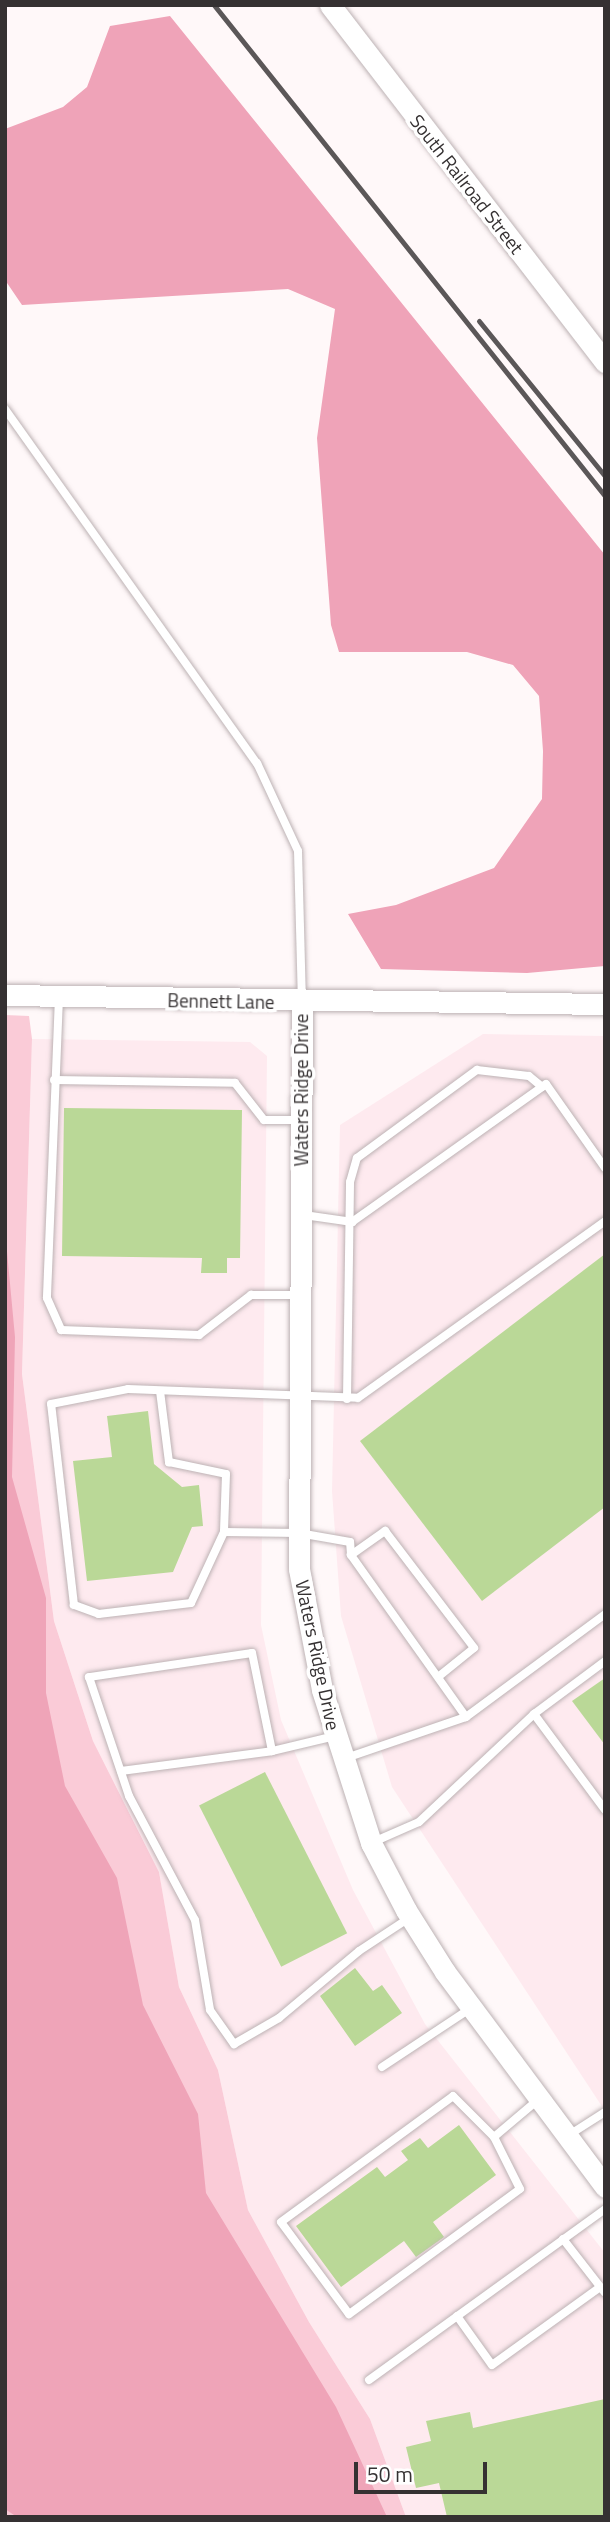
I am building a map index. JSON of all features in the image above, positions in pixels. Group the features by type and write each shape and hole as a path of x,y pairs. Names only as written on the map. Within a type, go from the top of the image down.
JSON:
{"street":[{"name":"South Railroad Street","path":"330,5 605,362"},
{"name":"Bennett Lane","path":"5,995 302,1003 605,1004"},
{"name":"Waters Ridge Drive","path":"302,1003 299,1569 309,1631 335,1736 371,1843 410,1917 471,2008 604,2186"}],"lane":[{"path":"5,409 257,762 298,851 302,1003"},
{"path":"59,996 47,1298 61,1330 199,1335 251,1295 300,1296"},
{"path":"347,1399 351,1182 357,1158 477,1070 529,1076 542,1087"},
{"path":"54,1080 235,1083 264,1120 301,1120"},
{"path":"301,1215 352,1222 546,1084 605,1168"},
{"path":"160,1391 169,1462 226,1474 224,1532 191,1604 99,1614 74,1605 51,1404 128,1390 160,1391 300,1399 358,1398 605,1221"},
{"path":"351,1555 385,1531 474,1647 438,1678"},
{"path":"224,1532 299,1533 350,1542 351,1555 466,1717"},
{"path":"342,1759 466,1717 605,1614"},
{"path":"272,1751 252,1653 89,1677 129,1796 195,1920 210,2010 234,2044 278,2018 359,1951 410,1917"},
{"path":"371,1843 419,1822 534,1714 605,1661"},
{"path":"534,1714 605,1810"},
{"path":"121,1772 272,1751 335,1736"},
{"path":"382,2067 471,2008"},
{"path":"453,2096 494,2137 520,2189 349,2314 281,2222 453,2096"},
{"path":"494,2137 539,2099"},
{"path":"567,2136 605,2112"},
{"path":"369,2380 605,2209"},
{"path":"457,2316 492,2365 603,2290 564,2239"}],"shaded area":[{"path":"170,16 605,555 605,966 527,973 381,969 348,914 396,905 494,868 542,799 543,751 539,696 513,665 467,652 339,652 331,625 317,438 335,309 288,289 22,305 5,280 5,129 63,107 87,87 110,26"},
{"path":"5,1015 29,1016 32,1039 22,1374 54,1621 93,1741 159,1872 179,1987 218,2070 248,2210 309,2322 370,2419 406,2517 5,2517"},
{"path":"483,1034 605,1036 605,2111 392,1787 341,1616 332,1491 340,1125"},
{"path":"32,1039 250,1042 267,1056 261,1625 281,1720 353,1890 425,2024 605,2253 605,2517 406,2517 370,2419 309,2322 248,2210 218,2070 179,1987 159,1872 93,1741 54,1621 22,1374"},
{"path":"5,1230 15,1337 12,1477 46,1598 46,1693 65,1786 117,1878 143,2005 198,2114 206,2193 336,2407 387,2517 17,2517 5,2509"}],"building":[{"path":"64,1108 242,1110 240,1258 227,1258 227,1273 201,1273 202,1258 62,1256"},
{"path":"605,1254 605,1507 482,1601 360,1441"},
{"path":"148,1411 154,1464 182,1487 199,1485 203,1526 192,1527 173,1572 87,1581 73,1461 112,1457 107,1416"},
{"path":"605,1678 605,1745 572,1701"},
{"path":"265,1772 347,1933 281,1967 199,1806"},
{"path":"355,1968 373,1991 382,1985 402,2013 355,2046 320,1996"},
{"path":"459,2125 496,2175 433,2222 444,2237 416,2257 404,2241 341,2287 296,2226 377,2167 385,2177 408,2160 401,2151 420,2138 428,2148"},
{"path":"605,2399 605,2517 447,2517 439,2483 416,2488 406,2447 431,2441 426,2421 470,2412 473,2428"}],"railway":[{"path":"214,5 605,496"},
{"path":"479,321 605,476"}]}
